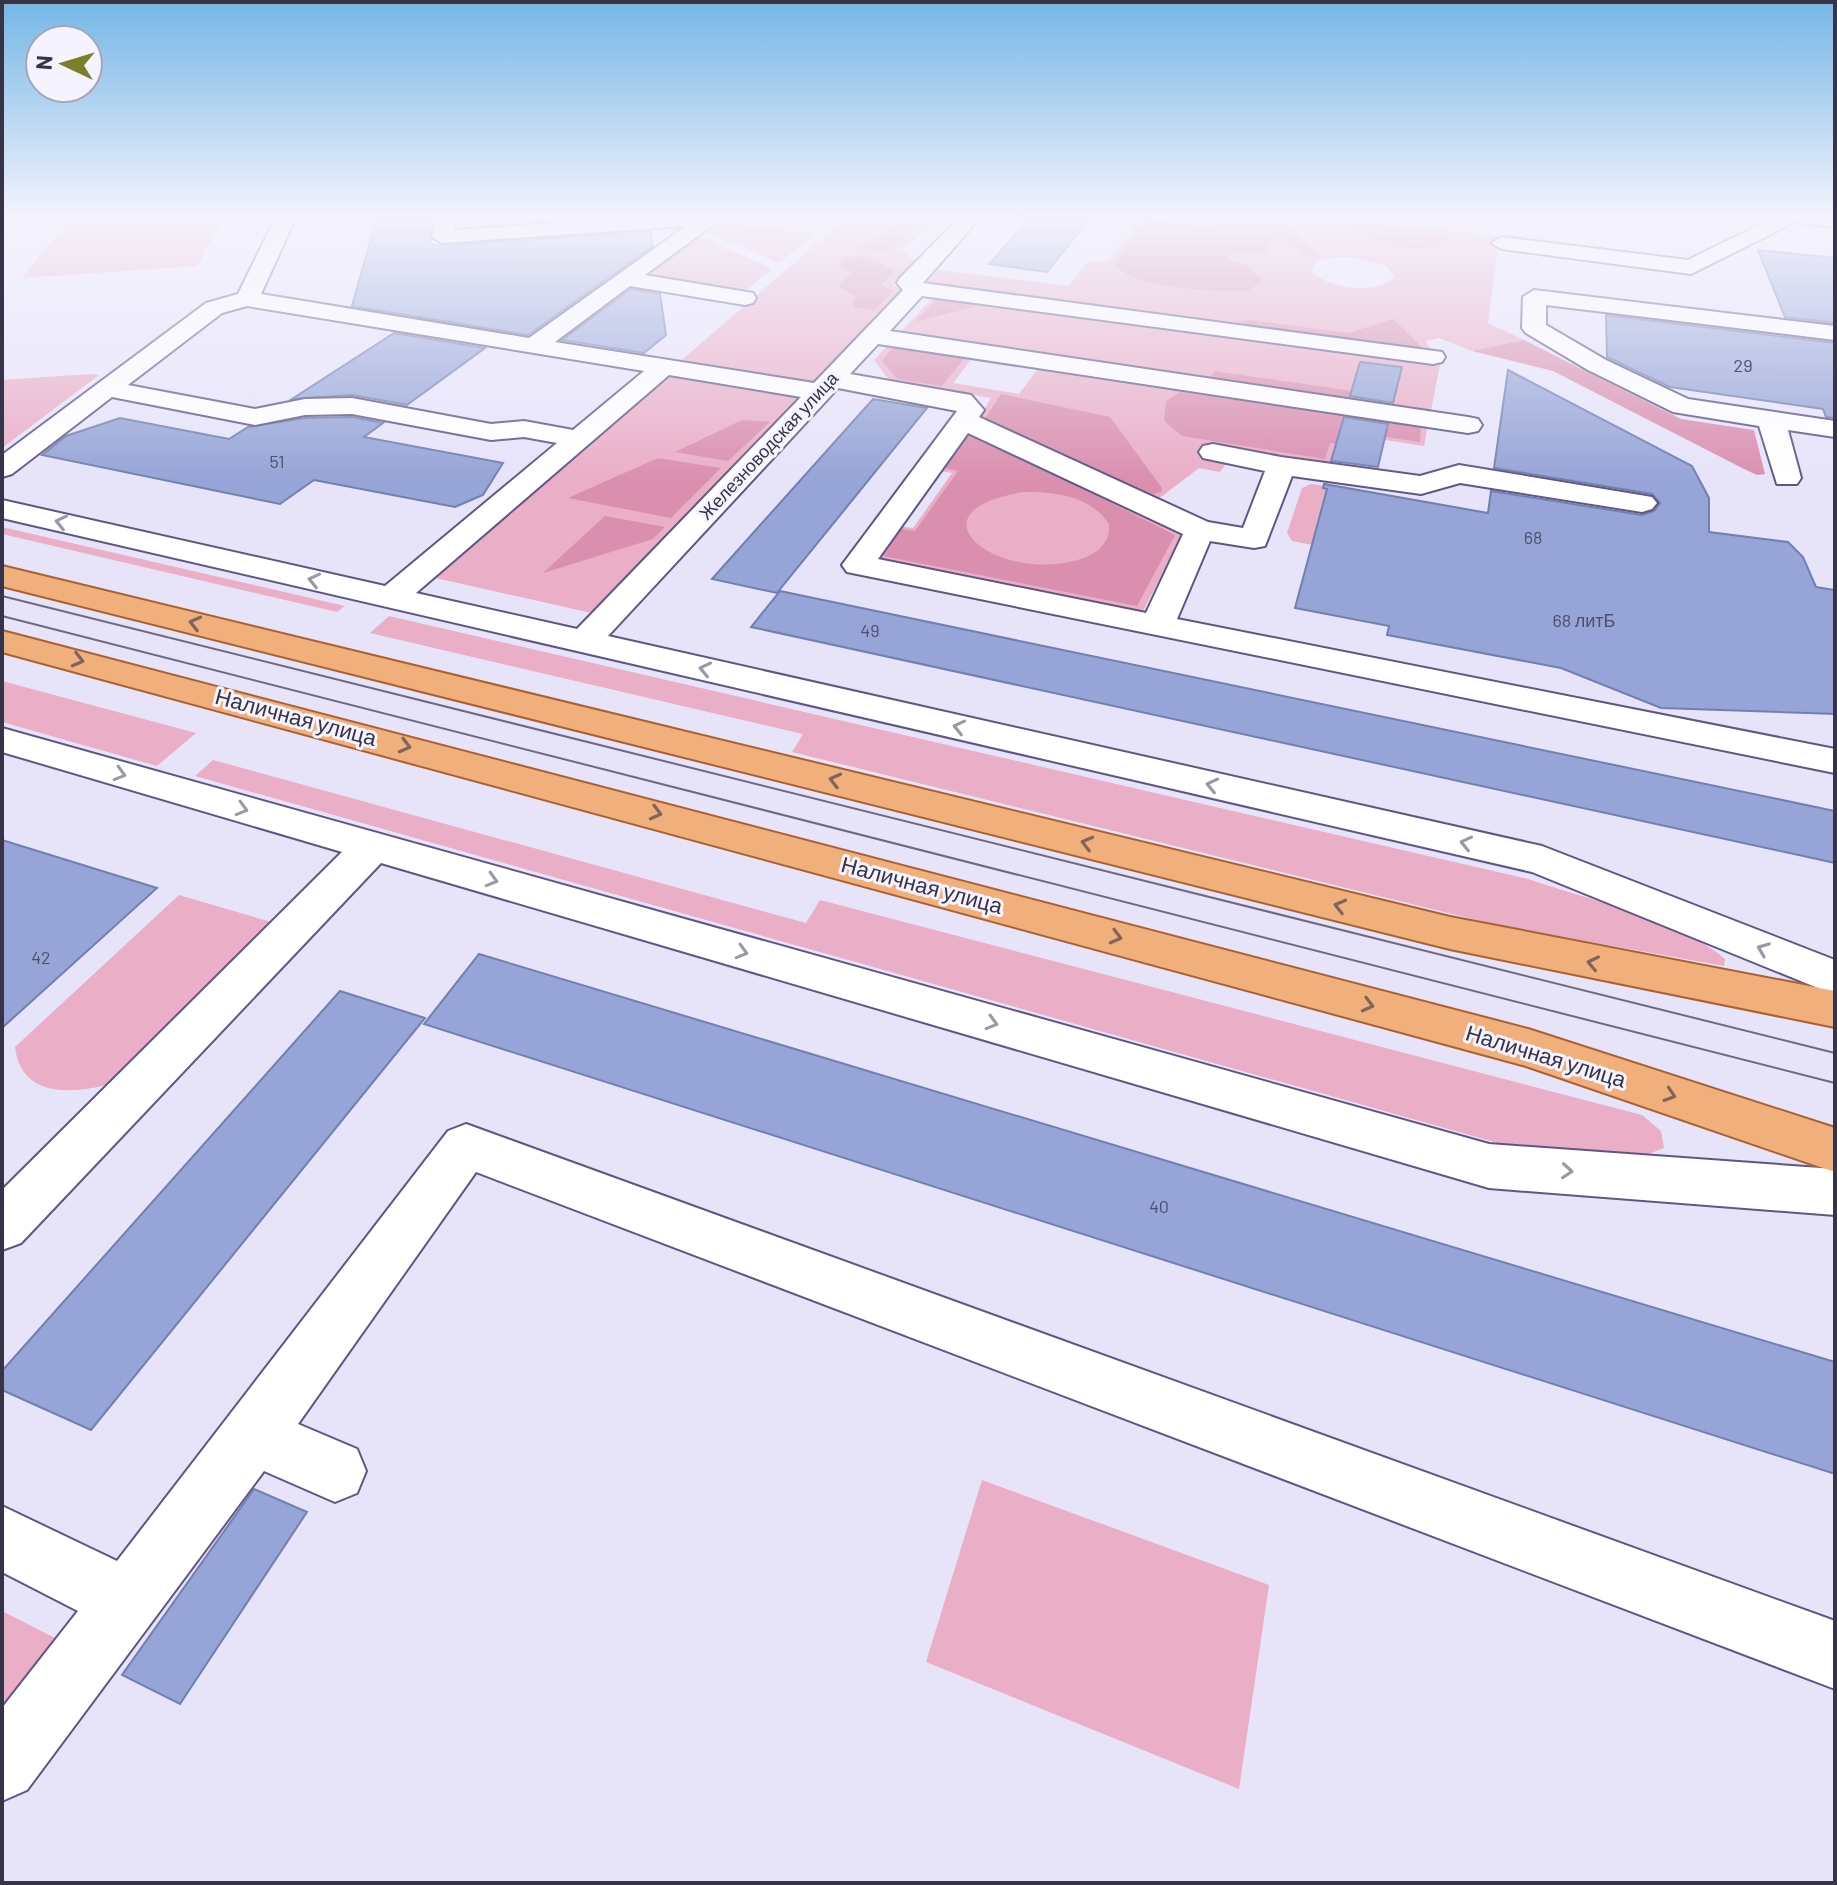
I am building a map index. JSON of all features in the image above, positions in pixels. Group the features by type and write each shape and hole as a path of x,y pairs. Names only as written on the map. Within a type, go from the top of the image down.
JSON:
{"main road":[{"path":"2,576 1450,933 1835,1009"},
{"name":"Наличная улица","path":"2,641 1528,1048 1835,1150"}],"street":[{"path":"2,468 214,308 225,305"},
{"path":"282,305 664,367 962,401 971,410 965,421 858,565 1835,761"},
{"path":"532,347 590,305"},
{"name":"Железноводская улица","path":"584,642 902,305"},
{"path":"1038,305 1433,357"},
{"path":"1534,305 1534,328 1597,365 1682,406 1835,429"},
{"path":"1601,305 1835,333"},
{"path":"873,336 1468,425"},
{"path":"390,598 664,367"},
{"path":"108,389 255,417 305,407 352,406 491,432 524,429 577,439"},
{"path":"1771,419 1787,478"},
{"path":"965,421 1200,530 1254,539 1281,466"},
{"path":"1213,452 1281,466 1421,485 1461,467 1642,503"},
{"path":"2,509 1542,860 1835,978"},
{"path":"1157,625 1200,530"},
{"path":"2,740 1489,1166 1835,1192"},
{"path":"2,1226 373,846"},
{"path":"2,1765 253,1436 466,1146 1835,1655"},
{"path":"253,1436 335,1471"},
{"path":"2,1538 126,1600"}],"shaded area":[{"path":"745,305 889,305 596,614 431,577"},
{"path":"853,305 880,305 874,311"},
{"path":"926,305 1017,305 1437,362 1440,365 1430,415 898,335"},
{"path":"931,305 980,305 915,322"},
{"path":"1065,305 1490,305 1488,323 1524,340 1472,351 1439,338 1426,341 1433,354"},
{"path":"1393,319 1424,349 1241,326 1243,321 1250,320 1349,333"},
{"path":"1524,340 1681,419 1754,430 1765,474 1757,475 1744,469 1553,371 1472,351"},
{"path":"890,343 974,356 953,383 1019,394 1040,366 1428,424 1424,446 1385,440 1381,454 1336,447 1330,463 1217,445 1228,461 1220,472 1199,468 1157,500 977,421 991,398 890,381 874,360"},
{"path":"893,347 964,359 942,386 897,379 882,361"},
{"path":"1214,371 1359,392 1357,401 1210,380"},
{"path":"99,375 2,448 2,380"},
{"path":"1180,392 1421,426 1420,442 1346,431 1342,445 1330,443 1325,459 1182,436 1164,421 1166,401"},
{"path":"1001,394 1110,417 1162,488 1161,492 1153,494 984,420"},
{"path":"742,420 770,422 728,461 675,452"},
{"path":"968,428 1183,534 1143,611 875,559 898,526 913,528 952,473 936,470"},
{"path":"970,432 1175,535 1137,606 883,556 901,529 915,531 958,471 944,468","holes":["1023,492 1071,497 1101,514 1109,524 1108,537 1102,546 1081,559 1050,564 1020,562 995,554 976,543 967,529 970,515 988,502"]},
{"path":"658,458 721,468 671,518 568,498"},
{"path":"1311,484 1327,486 1317,527 1463,574 1292,541 1287,533 1302,488"},
{"path":"605,516 665,527 653,539 543,573"},
{"path":"2,527 345,606 337,612 2,534"},
{"path":"389,616 1528,879 1631,912 1684,933 1725,959 1724,966 1497,925 792,752 803,734 370,633"},
{"path":"2,681 196,733 157,766 2,722"},
{"path":"213,760 806,923 820,900 1642,1115 1661,1131 1664,1148 1646,1155 1519,1149 195,776"},
{"path":"179,895 271,922 111,1084 65,1090 37,1084 19,1064 15,1047"},
{"path":"982,1480 1269,1585 1239,1789 926,1662"},
{"path":"2,1611 57,1639 2,1712"}],"building":[{"path":"352,305 570,305 528,335"},
{"path":"609,305 662,305 666,335 644,353 562,340"},
{"path":"1780,305 1835,305 1835,323 1785,317"},
{"path":"1606,315 1835,343 1835,418 1826,417 1823,409 1670,387 1607,357"},
{"path":"394,333 485,348 407,405 352,395 292,399"},
{"path":"1360,362 1402,367 1393,403 1350,396"},
{"path":"1508,370 1692,466 1709,498 1709,532 1788,542 1803,557 1816,587 1835,590 1835,714 1661,708 1561,668 1387,635 1389,626 1295,608 1327,489 1323,488 1324,484 1488,513 1491,491 1642,515 1654,511 1660,503 1652,494 1494,468"},
{"path":"873,399 927,408 777,593 712,579"},
{"path":"352,417 383,423 364,437 503,463 483,495 455,507 314,480 280,504 42,455 66,436 120,418 229,439 248,427 305,418"},
{"path":"1344,417 1388,424 1378,467 1331,461"},
{"path":"780,591 1835,811 1835,863 751,627"},
{"path":"2,840 157,888 2,1028"},
{"path":"479,954 1835,1362 1835,1474 424,1024"},
{"path":"340,991 425,1018 91,1430 2,1390 2,1371"},
{"path":"254,1489 307,1512 180,1704 122,1675"}],"tram line":[{"path":"2,596 1835,1053"},
{"path":"2,616 1835,1083"}]}
